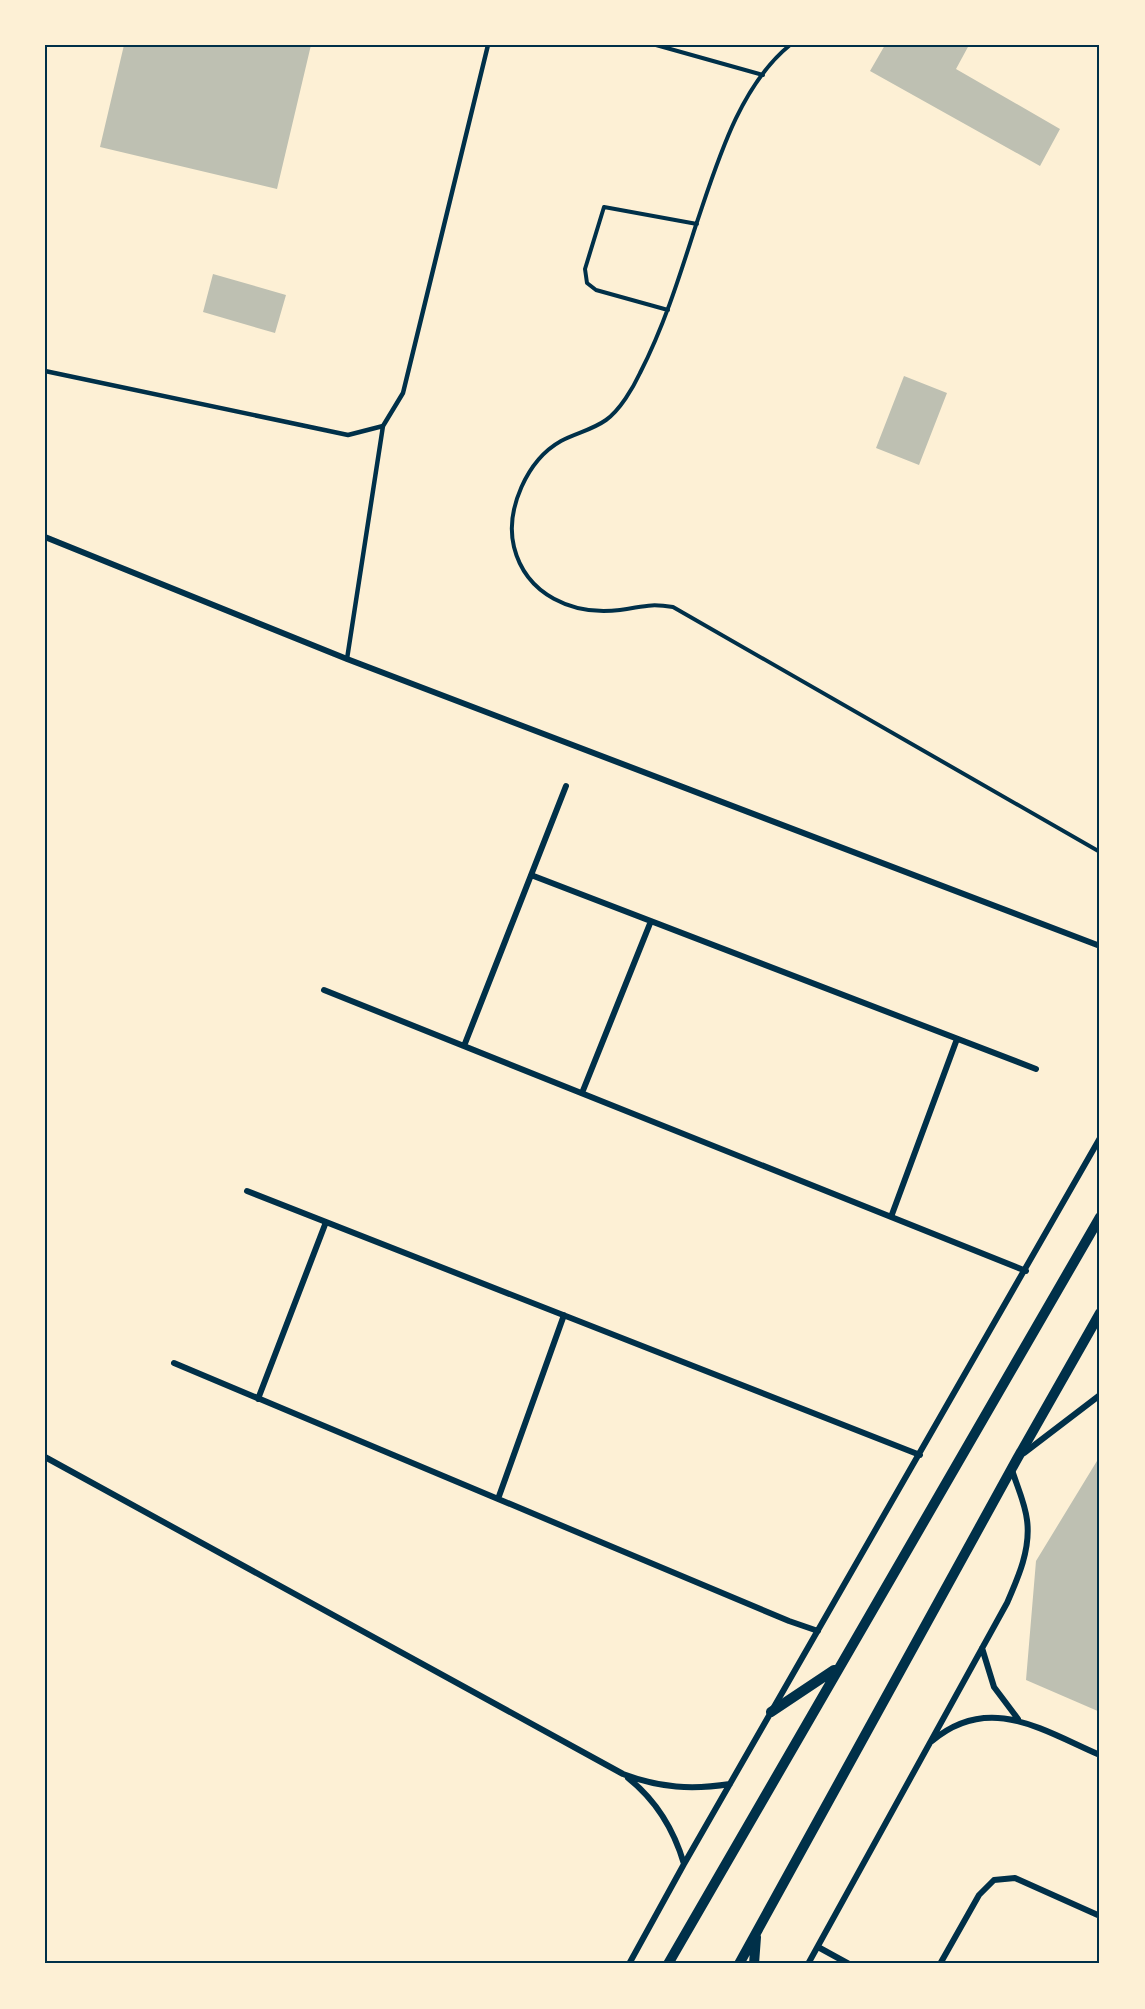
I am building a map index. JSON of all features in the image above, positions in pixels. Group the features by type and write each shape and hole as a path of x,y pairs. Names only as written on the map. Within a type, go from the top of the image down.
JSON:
{"street":[{"path":"45,537 347,659 1100,946"},
{"path":"464,1046 566,786"},
{"path":"531,875 1036,1070"},
{"path":"582,1093 651,921"},
{"path":"324,990 1026,1271"},
{"path":"891,1217 957,1039"},
{"path":"629,1964 1100,1138"},
{"path":"247,1191 920,1455"},
{"path":"668,1964 837,1668 1100,1217"},
{"path":"258,1399 326,1222"},
{"path":"739,1964 1014,1464 1100,1313"},
{"path":"498,1499 564,1315"},
{"path":"174,1364 789,1621 818,1631"},
{"path":"1014,1464 1100,1395"},
{"path":"45,1456 623,1774 665,1787 687,1789 730,1784"},
{"path":"808,1964 1019,1577 1026,1549 1028,1521 1014,1464"},
{"path":"982,1648 994,1687 1018,1720"},
{"path":"771,1712 837,1668"},
{"path":"927,1744 946,1729 969,1719 994,1716 1018,1720 1100,1755"},
{"path":"623,1774 644,1792 662,1814 684,1864"},
{"path":"940,1964 979,1895 994,1880 1015,1878 1100,1916"},
{"path":"754,1964 756,1932"},
{"path":"818,1947 849,1964"}],"lane":[{"path":"347,659 383,426 403,393 488,45"},
{"path":"45,371 348,435 383,426"}],"path":[{"path":"656,45 763,75"},
{"path":"789,45 775,57 751,92 718,158 668,310 635,384 608,419 560,441 543,455 529,474 518,496 512,522 514,547 524,571 535,588 554,601 586,611 619,610 649,603 673,607 1100,852"},
{"path":"668,310 596,290 587,283 585,269 604,207 697,224"}],"building":[{"path":"124,45 311,45 277,189 100,147"},
{"path":"885,45 969,45 956,69 1060,129 1040,166 870,71"},
{"path":"213,274 286,295 275,333 203,312"},
{"path":"904,376 947,393 919,465 876,448"},
{"path":"1100,1456 1100,1712 1026,1680 1036,1561"}]}
